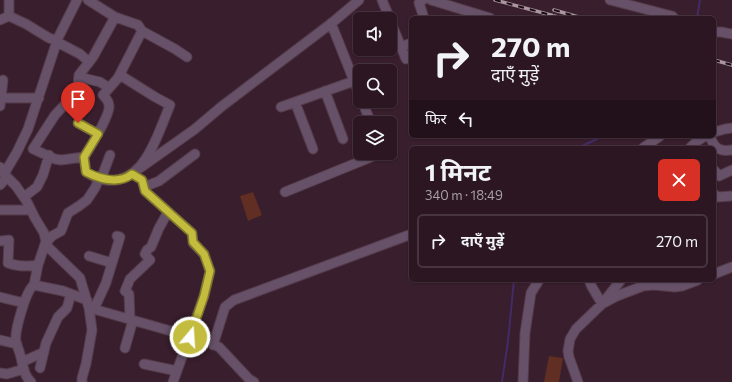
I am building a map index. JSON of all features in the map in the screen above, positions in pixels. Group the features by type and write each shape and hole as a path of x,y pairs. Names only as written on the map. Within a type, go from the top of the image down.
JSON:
{"street":[{"path":"9,0 9,16"},
{"path":"0,185 4,173 24,138 57,42 77,0"},
{"path":"88,0 115,17 138,24 142,31 175,48 187,57"},
{"path":"142,31 120,75 103,95 107,99 109,105 108,113 98,134 84,157 86,172 100,179 115,180 130,176 195,129 221,107 331,24 359,0"},
{"path":"382,0 387,12"},
{"path":"423,0 419,3 423,16"},
{"path":"431,0 482,16"},
{"path":"610,0 672,16"},
{"path":"0,20 9,16 80,54 90,62"},
{"path":"84,157 61,160 55,159 33,149 55,115 74,95 79,77 90,62 115,17"},
{"path":"331,24 353,79"},
{"path":"716,32 732,34"},
{"path":"397,37 406,59"},
{"path":"401,47 409,44"},
{"path":"120,75 154,97 170,105 156,140 136,171"},
{"path":"79,77 100,82 109,88"},
{"path":"0,106 3,80"},
{"path":"281,107 353,81"},
{"path":"325,91 343,139"},
{"path":"0,98 39,98"},
{"path":"296,102 314,149"},
{"path":"78,123 98,134"},
{"path":"716,131 732,128"},
{"path":"646,146 657,138"},
{"path":"692,146 702,138"},
{"path":"716,147 728,151 732,150"},
{"path":"144,188 159,182 196,154"},
{"path":"24,197 37,187 43,175 49,155"},
{"path":"28,381 17,344 17,330 30,287 34,285 38,265 46,242 52,236 61,231 68,213 87,200 100,179 110,155"},
{"path":"285,192 364,160"},
{"path":"716,172 719,176 732,170"},
{"path":"136,171 142,180 145,191 192,233 193,242 204,254 210,271 204,296 173,382"},
{"path":"4,173 24,197 44,233 47,246 80,278 90,305 92,330 82,382"},
{"path":"716,196 732,196"},
{"path":"0,210 31,210"},
{"path":"125,348 132,320 129,294 126,291 130,280 150,260 145,254 151,247 168,212"},
{"path":"213,345 225,307 234,300 409,235"},
{"path":"90,305 106,283 120,237 117,236"},
{"path":"0,240 9,240 8,263 29,267 38,265"},
{"path":"89,256 112,263"},
{"path":"716,273 732,268"},
{"path":"523,382 525,332 531,293 538,282"},
{"path":"591,282 602,304"},
{"path":"578,382 569,357 568,351 570,339 576,329 602,304 619,282"},
{"path":"602,304 642,286 682,286 693,282"},
{"path":"34,285 63,291 90,305 132,320 206,341 219,348 249,379 254,382"},
{"path":"40,368 46,343 58,317 67,308 71,294"},
{"path":"0,297 24,303"},
{"path":"0,340 17,344"},
{"path":"0,372 7,374 23,366 44,352"},
{"path":"144,364 178,371"}],"shaded area":[{"path":"253,192 262,215 248,221 240,196"},
{"path":"549,356 563,358 559,382 544,382"}],"waterway":[{"path":"697,16 700,0"},
{"path":"582,146 599,138"},
{"path":"502,382 514,282"}],"railway":[{"path":"495,0 555,16"},
{"path":"554,10 575,16"},
{"path":"716,61 732,65"}],"route":[{"path":"78,123 98,134 84,157 86,172 99,179 115,180 130,176 132,174 142,180 145,191 192,233 193,242 204,254 210,271 204,296 190,337"}]}
